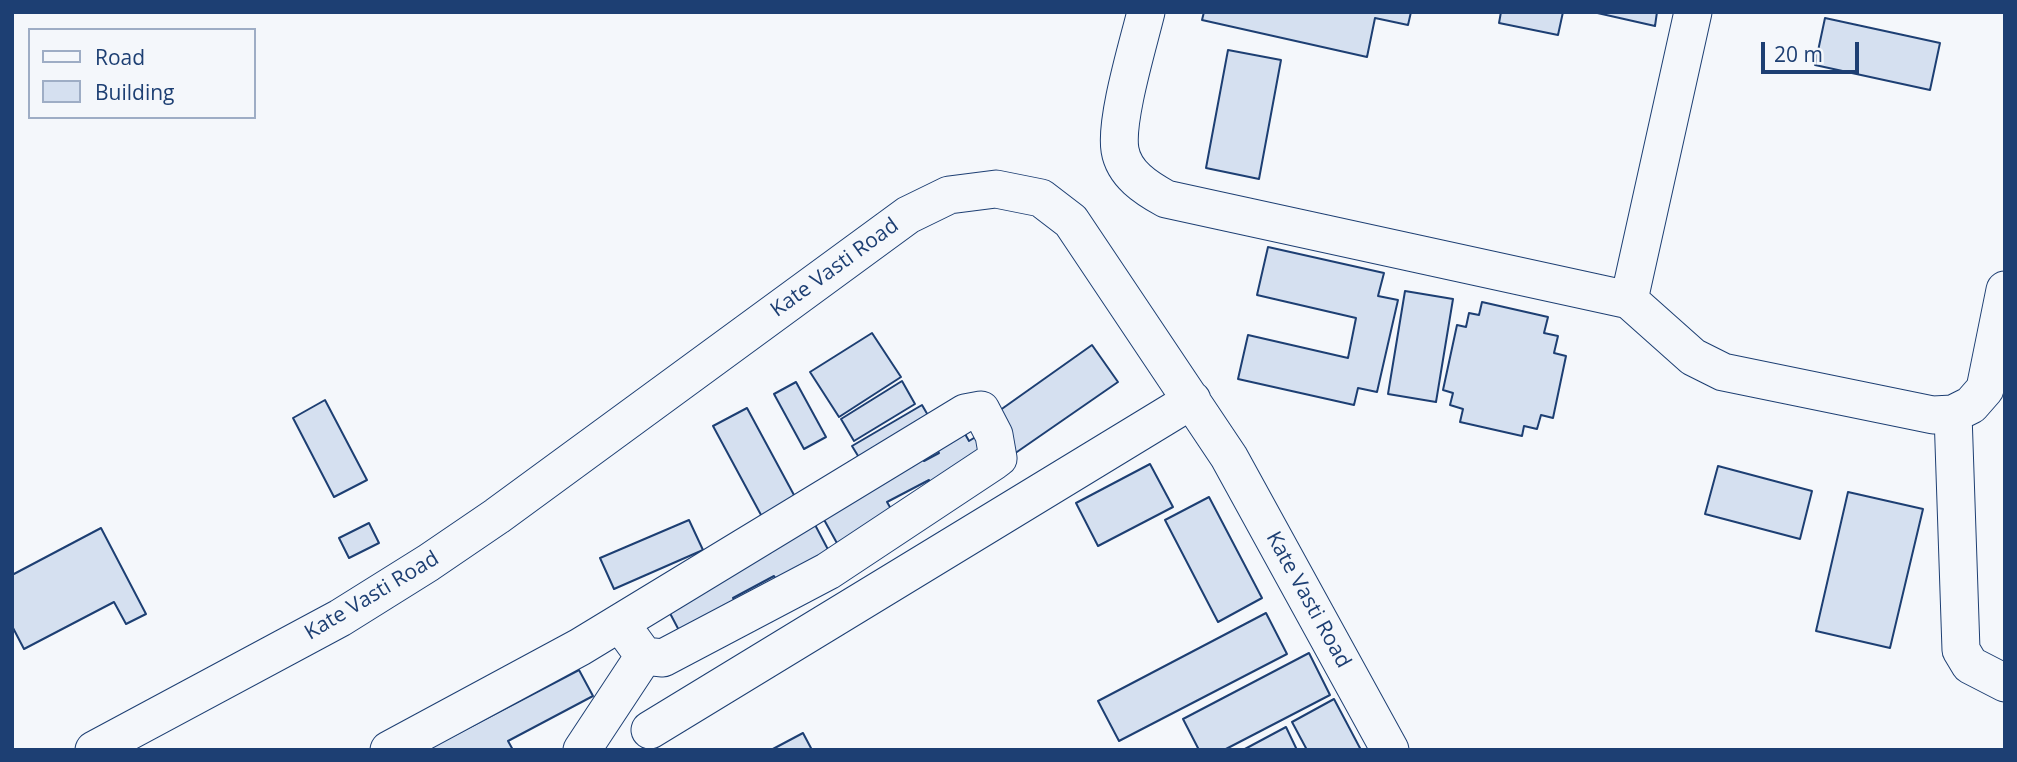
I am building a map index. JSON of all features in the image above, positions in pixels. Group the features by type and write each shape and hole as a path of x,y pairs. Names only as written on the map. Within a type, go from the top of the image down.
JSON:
{"street":[{"path":"1146,12 1121,123 1120,151 1141,186 1166,199 1629,300 1693,357 1723,372 1933,415 1952,414 1971,405 1984,389 2005,290"},
{"path":"1629,300 1693,12"},
{"name":"Kate Vasti Road","path":"94,750 340,618 428,563 508,508 908,215 949,195 996,189 1041,198 1071,221 1229,457 1390,750"},
{"path":"650,730 1192,400"},
{"path":"389,750 580,647 965,413 981,410 994,435 998,458 828,571 663,658 644,656 628,634 623,621"},
{"path":"1952,414 1961,650 1970,665 2005,683"},
{"path":"582,750 644,656"}],"building":[{"path":"1204,12 1411,12 1408,25 1375,18 1367,57 1202,20"},
{"path":"1501,12 1563,12 1558,35 1499,23"},
{"path":"1593,12 1657,12 1655,26"},
{"path":"1825,18 1940,43 1930,90 1815,65"},
{"path":"1228,50 1281,60 1259,179 1206,168"},
{"path":"1268,247 1384,273 1378,296 1398,300 1377,392 1358,388 1354,405 1238,379 1248,335 1348,358 1356,318 1257,295"},
{"path":"1405,291 1453,299 1436,402 1388,394"},
{"path":"1482,302 1548,317 1544,333 1558,336 1554,353 1566,356 1553,418 1541,415 1537,429 1524,426 1522,436 1460,422 1463,409 1450,405 1453,393 1443,390 1457,325 1466,327 1469,313 1479,315"},
{"path":"872,333 901,377 839,417 810,372"},
{"path":"1092,345 1118,382 1014,454 989,418"},
{"path":"902,381 915,404 854,441 841,419"},
{"path":"796,382 826,437 804,449 774,394"},
{"path":"325,400 367,480 334,497 293,418"},
{"path":"922,405 936,429 866,469 852,446"},
{"path":"747,408 801,508 767,526 713,426"},
{"path":"960,425 969,441 982,433 996,458 935,492 929,480 887,502 894,514 838,545 822,516 918,449 924,461 939,453 932,441"},
{"path":"1150,464 1173,507 1098,546 1076,503"},
{"path":"1718,466 1812,491 1800,539 1705,514"},
{"path":"1848,492 1923,509 1890,648 1816,631"},
{"path":"1209,497 1262,598 1218,622 1165,520"},
{"path":"689,520 703,550 614,589 600,558"},
{"path":"813,521 833,559 780,587 774,576 733,598 739,609 683,638 663,600"},
{"path":"369,523 379,543 349,558 339,538"},
{"path":"101,528 146,614 126,624 114,602 24,649 12,626 12,575"},
{"path":"1266,613 1287,654 1119,741 1098,701"},
{"path":"1309,653 1330,695 1224,750 1199,750 1183,719"},
{"path":"579,670 593,696 508,741 513,750 426,750"},
{"path":"1334,699 1361,750 1307,750 1292,722"},
{"path":"1286,727 1297,750 1243,750"},
{"path":"803,733 812,750 771,750"}]}
